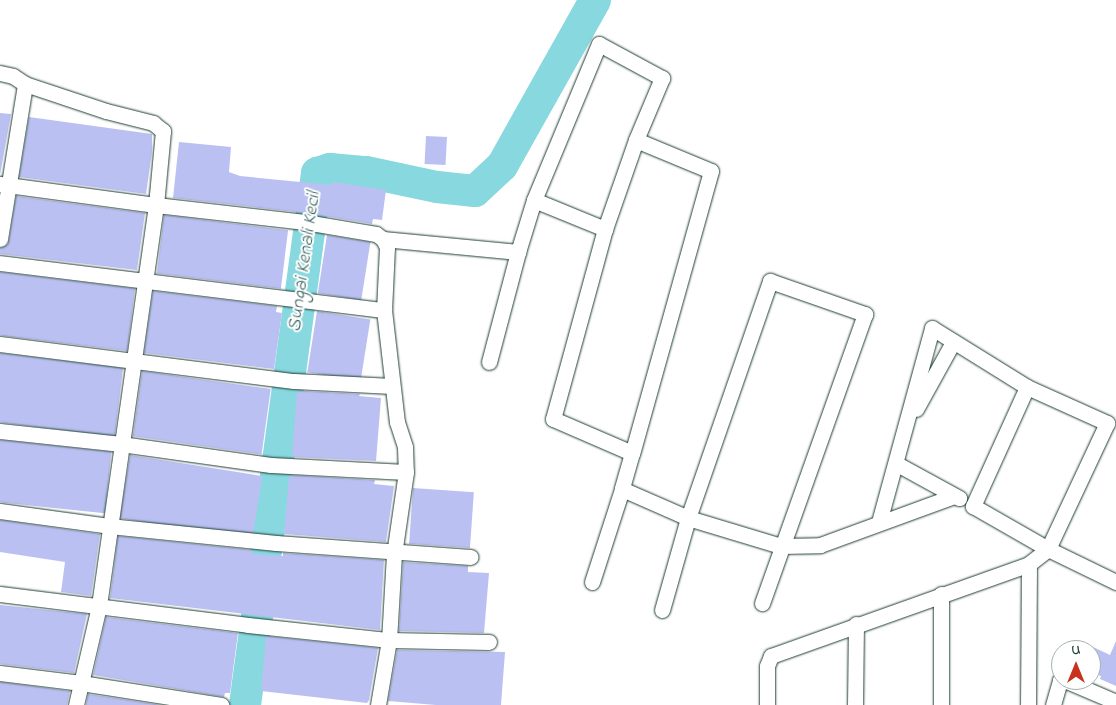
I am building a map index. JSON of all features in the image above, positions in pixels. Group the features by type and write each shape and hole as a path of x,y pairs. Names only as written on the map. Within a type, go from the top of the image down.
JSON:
{"street":[{"path":"489,362 534,200 599,44 662,78 636,140 605,229 552,418 632,453"},
{"path":"0,73 13,76 25,84 106,111 154,123 163,131 156,206 143,280 99,606 76,705"},
{"path":"0,239 4,184 25,84"},
{"path":"592,582 622,489 711,171 636,140"},
{"path":"4,184 156,206 309,222 376,234 383,239 387,247 384,310 397,422 405,446 406,472 394,554 389,640 378,705"},
{"path":"534,200 605,229"},
{"path":"383,239 518,252"},
{"path":"0,263 384,310"},
{"path":"662,610 688,518 770,281 865,314 762,603"},
{"path":"767,705 767,666 771,656 856,624 1029,564 1048,549 1107,423 1027,387 932,328 880,522"},
{"path":"906,426 953,342"},
{"path":"0,344 294,381 392,386"},
{"path":"973,506 1027,387"},
{"path":"0,432 121,444 276,466 406,472"},
{"path":"897,464 1048,549 1116,582"},
{"path":"622,489 688,518 781,546 820,545 954,496"},
{"path":"0,511 109,526 276,544 470,558"},
{"path":"1028,705 1029,564"},
{"path":"0,594 248,626 264,626 389,640 489,642"},
{"path":"941,594 941,705"},
{"path":"855,705 856,624"},
{"path":"0,673 81,683 221,705"},
{"path":"1053,705 1060,680 1067,681 1116,702"}],"building":[{"path":"0,113 11,114 0,175"},
{"path":"29,117 152,134 152,152 146,194 19,177"},
{"path":"426,136 447,137 446,165 425,164"},
{"path":"179,142 231,147 229,172 240,176 331,185 332,182 386,190 382,220 373,219 372,224 306,213 173,198"},
{"path":"16,196 145,213 137,270 0,254 0,248 7,245 9,240"},
{"path":"164,215 288,230 281,289 157,274"},
{"path":"327,235 370,242 361,300 318,293"},
{"path":"0,272 135,289 127,351 0,335"},
{"path":"153,291 277,306 276,312 282,313 274,369 144,353"},
{"path":"317,311 370,319 361,381 307,372"},
{"path":"0,353 123,368 115,437 0,423"},
{"path":"142,371 271,389 262,454 133,436"},
{"path":"297,392 360,394 359,396 381,398 376,461 292,457"},
{"path":"0,440 111,452 105,513 0,502"},
{"path":"130,455 262,476 252,539 120,518"},
{"path":"291,475 375,480 374,484 394,486 386,542 284,534 289,477"},
{"path":"413,488 474,492 470,548 409,544"},
{"path":"0,520 100,534 91,596 61,592 65,562 0,552"},
{"path":"118,536 253,550 252,554 283,556 283,553 384,560 380,630 110,598"},
{"path":"403,562 468,566 468,572 489,573 484,633 399,631"},
{"path":"0,605 87,614 74,673 0,664"},
{"path":"106,617 238,633 230,693 225,693 224,697 93,675"},
{"path":"266,636 378,648 369,700 367,703 261,691"},
{"path":"1116,641 1116,686 1101,679 1101,651 1110,655"},
{"path":"397,650 505,652 501,705 436,705 388,701"},
{"path":"0,682 70,691 67,705 0,705"},
{"path":"88,694 161,705 86,705"}],"waterway":[{"name":"Sungai Kenali Kecil","path":"245,705 317,173 330,169 366,172 437,187 475,191 502,166 595,0"}]}
